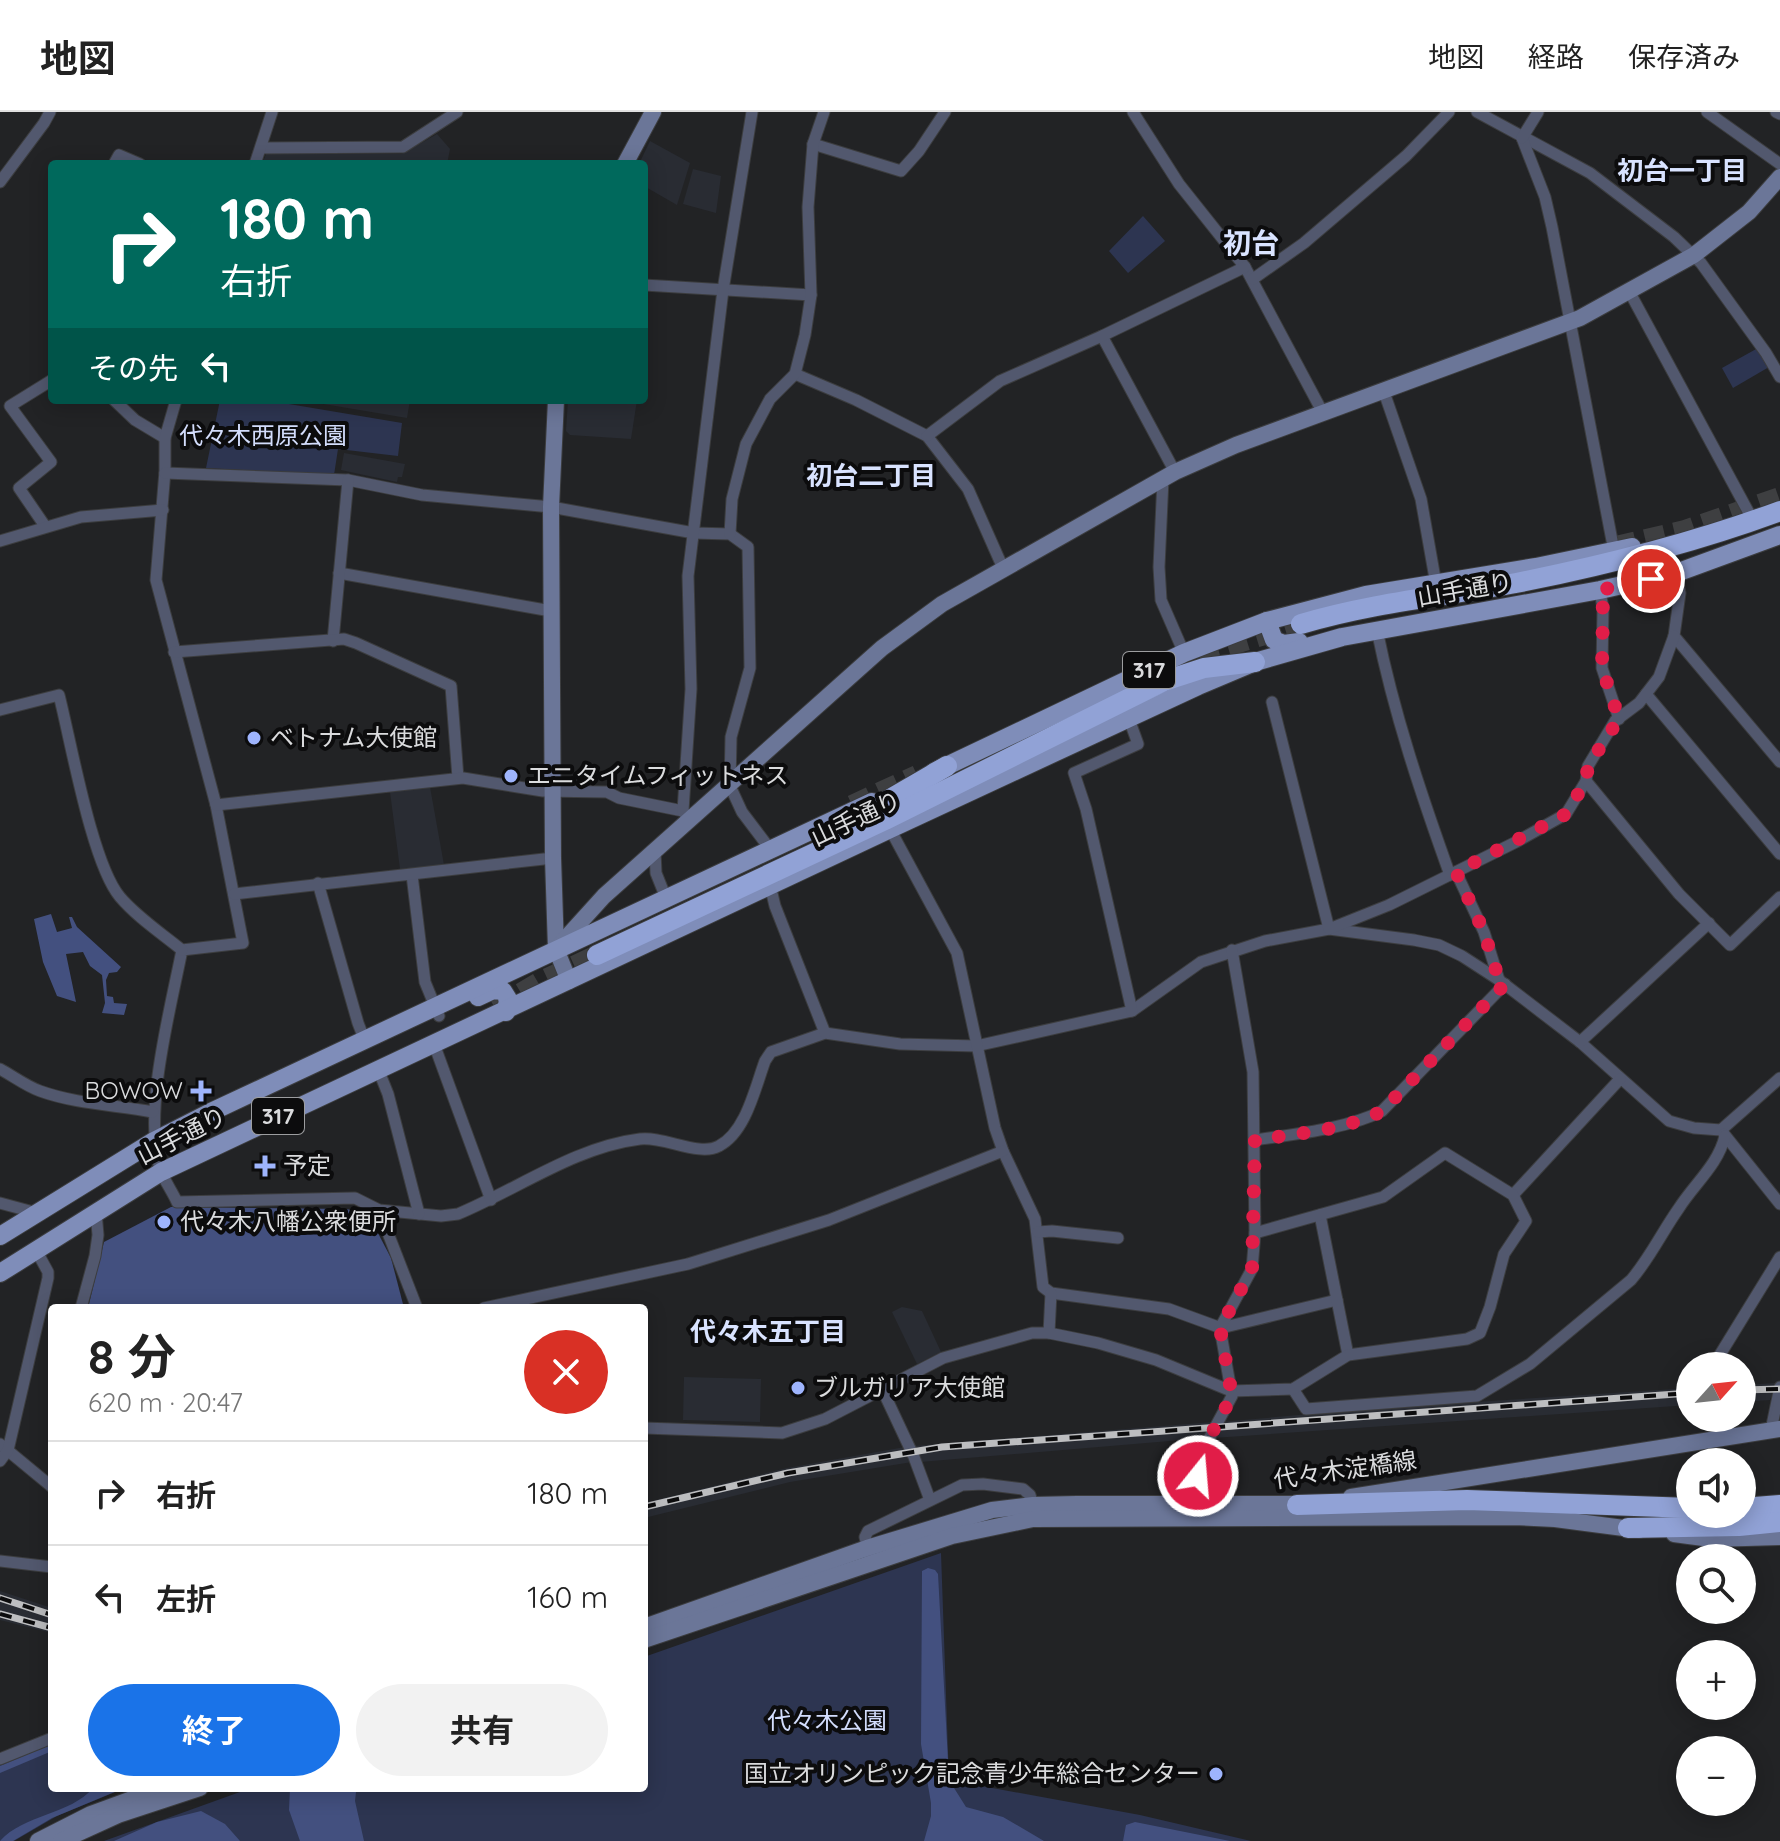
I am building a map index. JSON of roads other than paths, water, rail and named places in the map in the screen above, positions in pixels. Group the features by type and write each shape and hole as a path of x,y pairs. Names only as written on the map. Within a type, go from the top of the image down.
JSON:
{"highway":[{"path":"1303,628 1515,587 1716,535 1780,511"},
{"path":"1515,587 1609,574 1686,556 1780,525"},
{"path":"947,766 829,834 595,950 885,820 1164,681 1204,668 1255,662"},
{"path":"1297,1505 1467,1500 1676,1507"},
{"path":"1756,1507 1780,1505"},
{"path":"1628,1528 1780,1522"}],"main road":[{"name":"山手通り","path":"0,1236 154,1141 211,1112 374,1037 437,1012 556,949 1184,653 1267,621 1366,595 1666,540 1780,501"},
{"name":"山手通り","path":"0,1273 161,1172 890,829 1255,662 1342,637 1676,573 1780,535"},
{"path":"1267,621 1274,640 1284,644 1342,637"},
{"path":"437,1012 499,989 507,994 506,1012"},
{"path":"211,1112 208,1127 218,1133 256,1114 311,1101"}],"street":[{"path":"0,182 50,112"},
{"path":"256,160 272,112"},
{"path":"261,148 403,147 457,112"},
{"path":"627,160 653,112"},
{"path":"686,815 691,689 688,576 723,290 752,112"},
{"path":"730,534 732,499 746,444 770,399 795,374 805,335 811,295 808,207 813,144 824,112"},
{"path":"813,144 901,171 919,151 945,112"},
{"path":"1133,112 1179,184 1253,279 1323,413"},
{"path":"1253,279 1304,243 1406,156 1449,112"},
{"path":"1477,112 1590,173 1641,209 1694,255 1780,377"},
{"path":"1522,138 1538,112"},
{"path":"556,949 589,910 655,851 686,815 730,786 882,648 942,604 1169,476 1236,445 1571,322 1694,255 1749,212 1780,175 1707,112"},
{"path":"1522,138 1545,197 1614,551"},
{"path":"927,436 1000,381 1245,267"},
{"path":"648,285 811,295"},
{"path":"1629,291 1749,513"},
{"path":"1102,336 1169,476 1159,567 1161,600 1184,653"},
{"path":"795,374 927,436 968,489 1003,568"},
{"path":"45,526 19,488 51,462 10,406 48,382"},
{"path":"1384,392 1417,486 1436,584"},
{"path":"118,404 135,420 165,438"},
{"path":"0,710 59,695 85,802 109,879 120,897 182,950 243,943 216,805 156,580 163,510 165,438 175,404"},
{"path":"556,404 551,507 553,858 556,949 569,981"},
{"path":"165,473 348,480 422,495 551,507 694,533 730,534 748,547 750,668 731,737 730,786 742,812 770,849"},
{"path":"333,641 348,480"},
{"path":"0,541 81,517 163,510"},
{"path":"339,573 551,611"},
{"path":"182,950 153,1112 154,1141 161,1172 177,1202 355,1198 379,1210 441,1216 458,1214 582,1154 612,1144 644,1139 702,1150 719,1146 742,1123 771,1052 825,1033 900,1044 976,1046 1132,1011 1201,962 1232,950 1329,929 1389,905 1566,814 1586,781 1588,766 1619,719 1639,703 1659,677 1674,636 1680,593 1676,573"},
{"path":"1600,590 1603,609 1602,668 1619,719"},
{"path":"1377,630 1390,690 1419,789 1453,873 1484,932 1502,982"},
{"path":"1674,636 1780,762"},
{"path":"174,652 350,640 451,686 458,778"},
{"path":"1646,694 1780,854"},
{"path":"1272,702 1329,929"},
{"path":"1129,719 1138,744 1074,773 1086,809 1132,1011"},
{"path":"216,805 458,778 553,791 607,792 619,798 686,815"},
{"path":"1586,781 1679,894 1730,945 1780,897"},
{"path":"890,829 957,953 968,993 976,1046 1003,1151 1035,1219 1043,1287 1051,1293 1169,1309 1221,1328 1337,1300"},
{"path":"655,851 656,873 666,898"},
{"path":"234,894 553,858"},
{"path":"412,875 425,982 437,1012"},
{"path":"318,883 358,1023 374,1037"},
{"path":"770,885 775,906 825,1033"},
{"path":"1580,1042 1709,923"},
{"path":"1329,929 1439,945 1462,956 1502,982 1580,1042 1669,1121 1723,1133 1780,1204"},
{"path":"1211,1505 1196,1471 1206,1444 1232,1396 1221,1328 1252,1269 1255,1233 1253,1072 1232,950"},
{"path":"1255,1140 1309,1132 1372,1117 1382,1111 1502,982"},
{"path":"434,1044 491,1200"},
{"path":"0,1069 37,1090 153,1112"},
{"path":"378,1069 388,1094 419,1214"},
{"path":"1293,1389 1306,1409 1477,1396 1508,1379 1631,1280 1679,1207 1718,1158 1723,1133 1780,1078"},
{"path":"1513,1195 1620,1079"},
{"path":"502,1304 703,1260 841,1216 1003,1151"},
{"path":"648,1428 782,1433 825,1419 943,1358 1021,1336 1049,1333 1156,1360 1231,1391 1293,1389 1348,1355 1467,1339 1480,1333 1504,1254 1526,1221 1513,1195 1445,1153 1383,1197 1255,1233"},
{"path":"0,1203 37,1213"},
{"path":"379,1210 415,1304"},
{"path":"82,1304 95,1256 98,1235 96,1212"},
{"path":"1320,1215 1348,1355"},
{"path":"1038,1232 1118,1238"},
{"path":"0,1461 48,1278 36,1250"},
{"path":"1722,1352 1780,1257"},
{"path":"1049,1333 1051,1293"},
{"path":"1776,1429 1780,1387"},
{"path":"883,1391 930,1500"},
{"name":"代々木淀橋線","path":"648,1639 969,1516 1033,1505 1297,1505 1776,1429"},
{"path":"4,1447 48,1484"},
{"path":"869,1556 865,1537 868,1531 962,1485 1023,1489 1030,1495 1033,1505"},
{"name":"代々木淀橋線","path":"648,1626 869,1556 1003,1523 1049,1518 1514,1517 1555,1519 1711,1539 1780,1537"},
{"path":"0,1561 48,1567"},
{"path":"0,1759 48,1740"},
{"path":"38,1841 91,1814 151,1792"},
{"path":"61,1841 118,1815 188,1792"}],"tunnel":[{"path":"1616,546 1685,530 1780,497"},
{"path":"1199,655 1301,624"},
{"path":"852,805 917,775"},
{"path":"495,1008 541,981 597,955"}],"railway":[{"path":"1756,1390 1780,1389"},
{"path":"648,1506 788,1473 942,1447 1676,1394"},
{"path":"0,1598 48,1614"},
{"path":"0,1614 48,1627"}],"place":[{"name":"ベトナム大使館","path":"254,738"},
{"name":"エニタイムフィットネス","path":"511,776"},
{"name":"BOWOW","path":"201,1091"},
{"name":"予定","path":"265,1166"},
{"name":"代々木八幡公衆便所","path":"164,1222"},
{"name":"ブルガリア大使館","path":"798,1388"},
{"name":"国立オリンピック記念青少年総合センター","path":"1216,1774"}],"district":[{"name":"初台一丁目","path":"1682,171"},
{"name":"初台","path":"1251,243"},
{"name":"初台二丁目","path":"871,476"},
{"name":"代々木五丁目","path":"768,1332"}],"park label":[{"name":"代々木西原公園","path":"263,436"},
{"name":"代々木公園","path":"827,1721"}]}
